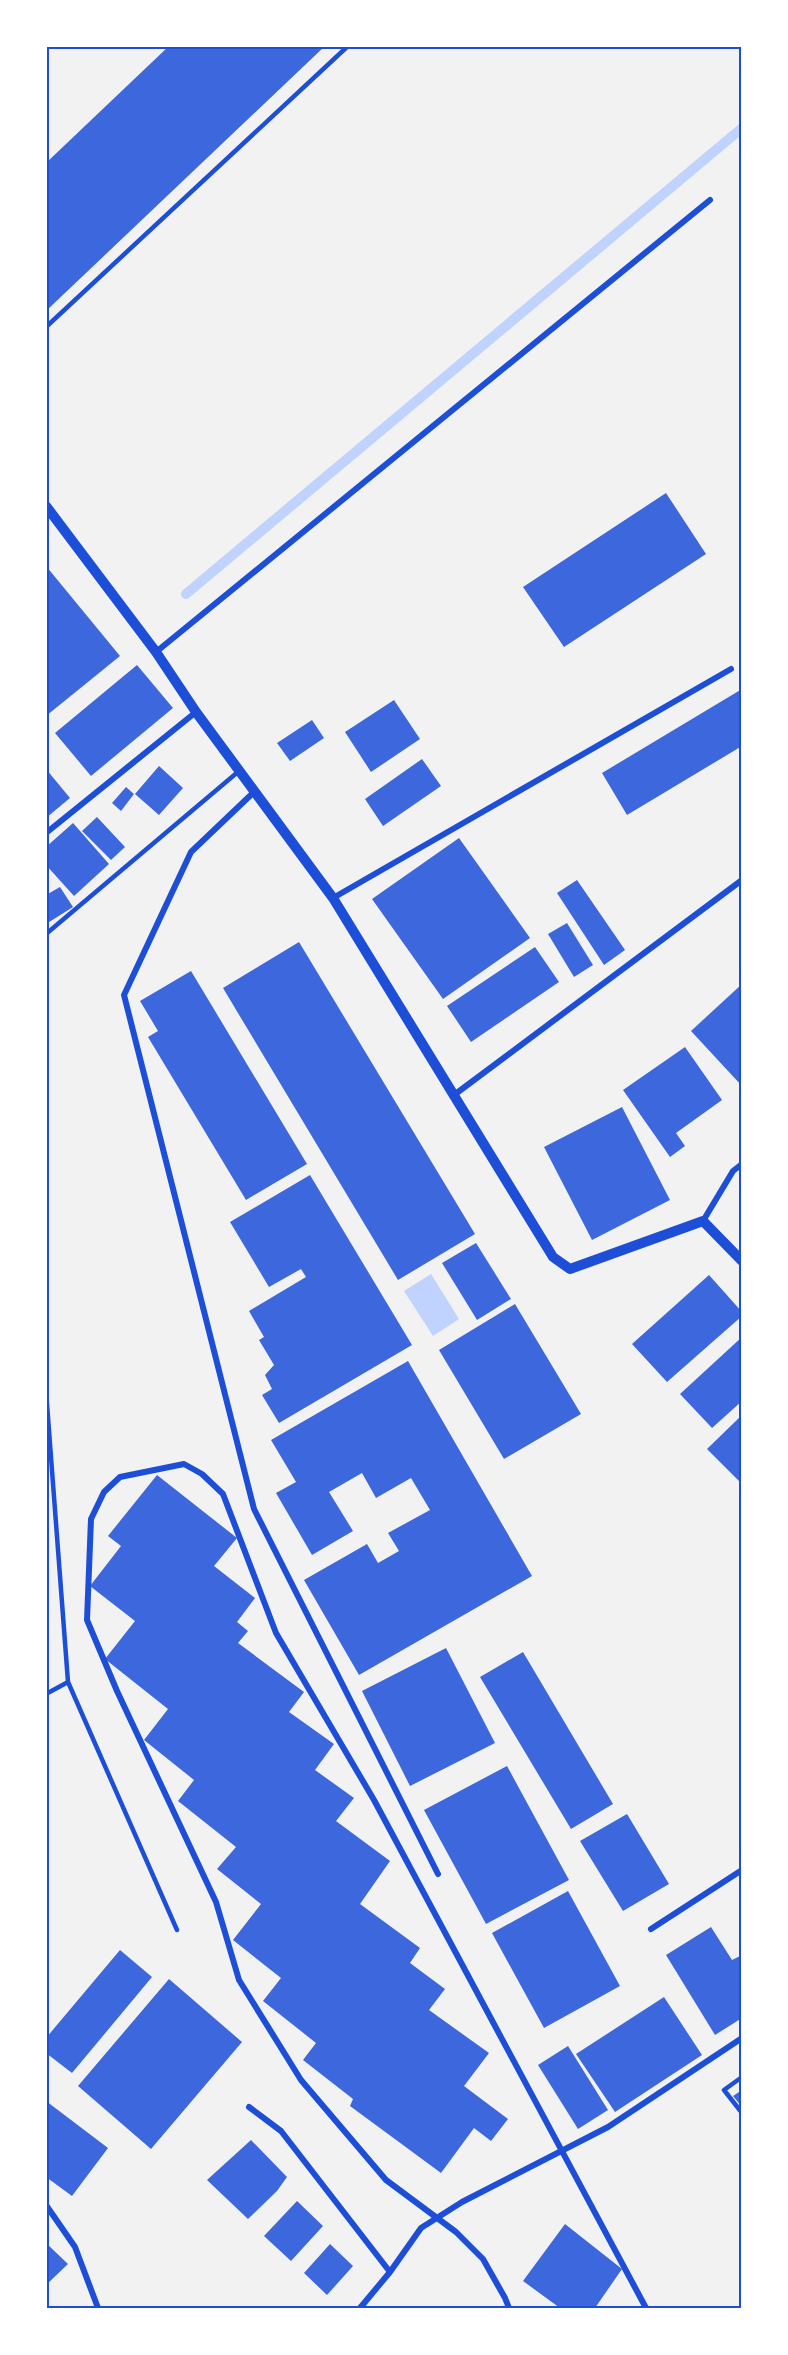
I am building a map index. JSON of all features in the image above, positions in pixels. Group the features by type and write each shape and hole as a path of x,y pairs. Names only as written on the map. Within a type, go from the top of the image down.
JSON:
{"street":[{"path":"156,652 710,200"},
{"path":"46,506 156,652 196,712 333,897 553,1257 570,1269 703,1221 733,1171 741,1164"},
{"path":"333,897 731,669"},
{"path":"46,833 196,712"},
{"path":"254,792 191,852 124,995 254,1509 438,1874"},
{"path":"454,1095 741,880"},
{"path":"703,1221 741,1261"},
{"path":"509,2308 483,2259 456,2232 386,2180 301,2080 239,1980 216,1902 122,1701 87,1620 91,1519 104,1492 120,1477 184,1464 202,1474 224,1494 276,1633 374,1800 646,2308"},
{"path":"651,1929 741,1870"},
{"path":"360,2308 390,2272 421,2228 462,2202 608,2127 741,2038"},
{"path":"249,2108 281,2131 390,2272"},
{"path":"46,2205 75,2247 96,2308"}],"lane":[{"path":"46,327 348,46"},
{"path":"46,934 239,771"},
{"path":"46,1391 68,1682 177,1930"},
{"path":"46,1694 68,1682"},
{"path":"741,2077 724,2090 741,2113"}],"water":[{"path":"431,1274 459,1319 433,1336 404,1291"}],"building":[{"path":"169,46 325,46 46,311 46,163"},
{"path":"666,493 706,554 564,647 523,587"},
{"path":"46,566 120,656 46,716"},
{"path":"137,665 173,708 91,776 55,733"},
{"path":"742,689 742,746 627,815 602,773"},
{"path":"394,700 420,739 371,772 345,732"},
{"path":"312,720 324,738 290,761 277,743"},
{"path":"422,759 441,786 383,826 365,799"},
{"path":"159,766 183,788 159,815 135,794"},
{"path":"46,769 70,798 46,818"},
{"path":"126,787 134,794 121,811 112,803"},
{"path":"97,817 125,847 111,860 82,831"},
{"path":"73,823 109,864 74,896 46,865 46,847"},
{"path":"459,838 530,938 443,999 372,899"},
{"path":"577,880 625,950 604,965 557,893"},
{"path":"60,887 73,907 46,924 46,895"},
{"path":"567,923 593,965 574,977 548,934"},
{"path":"299,942 475,1234 398,1280 223,988"},
{"path":"535,947 559,982 471,1042 447,1006"},
{"path":"191,971 307,1164 246,1200 148,1037 158,1031 140,1001"},
{"path":"742,984 742,1086 691,1031"},
{"path":"685,1047 722,1100 676,1133 685,1146 670,1157 623,1090"},
{"path":"622,1107 670,1200 592,1240 544,1147"},
{"path":"310,1175 412,1345 279,1423 262,1395 272,1389 265,1375 274,1365 259,1340 264,1337 249,1311 306,1277 301,1269 269,1287 230,1222"},
{"path":"476,1243 511,1299 477,1320 442,1263"},
{"path":"709,1275 742,1312 742,1316 667,1382 632,1344"},
{"path":"515,1304 581,1414 504,1459 439,1350"},
{"path":"742,1337 742,1401 712,1428 680,1394"},
{"path":"408,1361 532,1576 359,1675 304,1580 367,1544 378,1563 399,1551 388,1533 430,1510 411,1478 376,1498 362,1473 329,1492 353,1531 312,1555 276,1493 296,1482 271,1440"},
{"path":"742,1415 742,1484 707,1449"},
{"path":"157,1475 237,1538 214,1566 255,1598 237,1622 248,1631 238,1643 304,1692 289,1712 334,1744 315,1770 354,1798 336,1821 390,1861 360,1904 420,1948 410,1963 445,1989 429,2010 489,2053 464,2086 508,2119 491,2141 474,2128 441,2173 350,2106 353,2099 303,2060 316,2043 263,2001 281,1978 233,1940 261,1904 217,1869 236,1847 178,1801 194,1780 144,1740 168,1709 105,1659 135,1621 90,1586 121,1546 108,1536"},
{"path":"446,1648 495,1743 410,1786 362,1691"},
{"path":"523,1652 613,1804 571,1829 480,1677"},
{"path":"507,1766 569,1880 486,1924 424,1810"},
{"path":"627,1814 669,1884 623,1911 580,1841"},
{"path":"568,1891 620,1986 544,2028 492,1933"},
{"path":"711,1927 732,1960 742,1955 742,2018 715,2035 666,1955"},
{"path":"120,1950 152,1977 72,2073 46,2053 46,2038"},
{"path":"169,1979 242,2042 151,2149 78,2086"},
{"path":"664,1997 702,2055 615,2112 576,2054"},
{"path":"568,2046 608,2110 578,2129 538,2065"},
{"path":"742,2090 742,2107 733,2096"},
{"path":"46,2101 108,2148 72,2196 46,2177"},
{"path":"251,2140 287,2177 277,2191 248,2219 207,2180"},
{"path":"297,2201 323,2226 291,2261 264,2236"},
{"path":"565,2224 622,2269 595,2308 560,2308 523,2281"},
{"path":"46,2243 68,2264 46,2285"},
{"path":"330,2244 353,2266 327,2295 304,2273"}],"waterway":[{"path":"186,594 742,128"}]}
